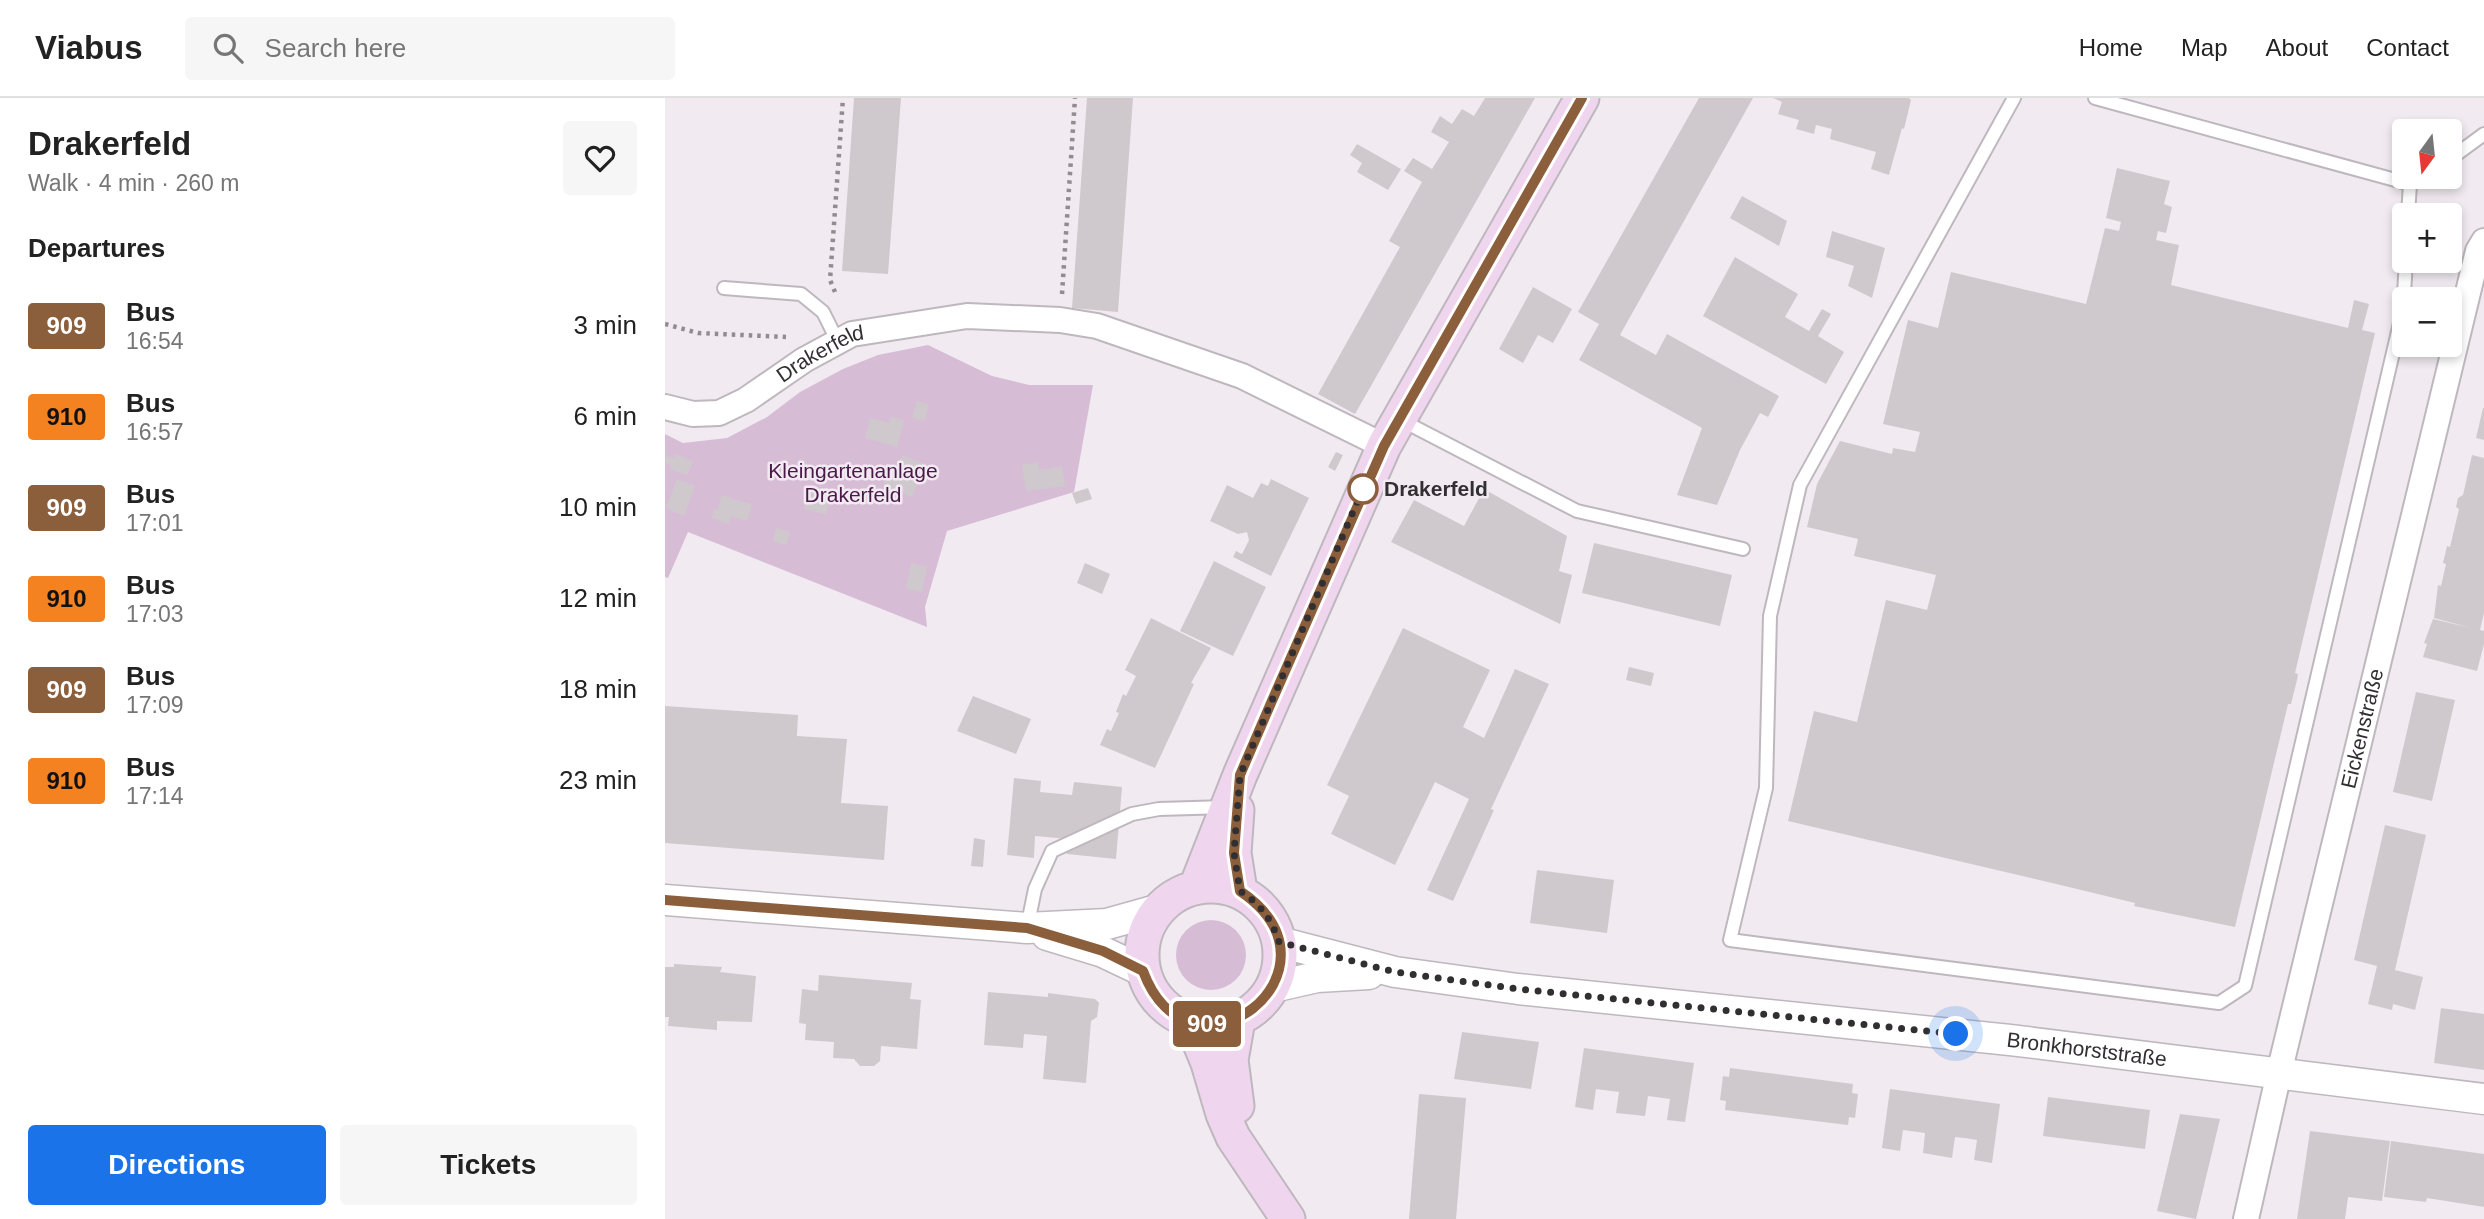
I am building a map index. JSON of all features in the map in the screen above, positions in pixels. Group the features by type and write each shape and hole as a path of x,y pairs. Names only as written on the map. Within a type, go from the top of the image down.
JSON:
{"main road":[{"path":"1196,887 1240,775 1391,433 1582,98"},
{"path":"1240,775 1234,853 1240,891"},
{"path":"1218,886 1240,891 1258,904 1272,921 1279,942 1280,965 1273,987 1258,1006 1238,1020 1215,1025 1191,1022 1160,1003 1149,988 1143,971 1141,949 1146,928 1157,910 1174,895 1196,887 1218,886"},
{"path":"1238,1020 1231,1060 1235,1096 1254,1169"},
{"path":"1191,1022 1233,1136 1288,1219"}],"street":[{"name":"Eickenstraße","path":"2246,1219 2478,251 2484,241"},
{"name":"Drakerfeld","path":"665,407 693,414 719,413 745,400 804,360 845,337 967,316 1060,320 1097,326 1242,376 1391,433"},
{"path":"665,900 1027,928 1107,924 1157,910"},
{"path":"1027,928 1103,951 1143,971"},
{"name":"Bronkhorststraße","path":"1279,942 1395,972 1518,989 2010,1040 2484,1099"},
{"name":"Bronkhorststraße","path":"1273,987 1317,977 1395,972"}],"lane":[{"path":"2014,98 1800,485 1770,616 1766,788 1730,940 2219,1003 2245,986 2403,310 2405,273"},
{"path":"2095,98 2392,179"},
{"path":"2462,150 2484,134"},
{"path":"724,288 801,294 823,312 845,337"},
{"path":"1391,433 1577,511 1743,549"},
{"path":"1027,928 1035,889 1052,851 1132,814 1159,809 1227,807"}],"path":[{"path":"843,98 830,280 845,337"},
{"path":"1060,320 1075,98"},
{"path":"665,324 698,333 787,338 804,360"}],"green space":[{"name":"Kleingartenanlage Drakerfeld","path":"928,345 992,376 1029,385 1093,385 1074,492 947,531 925,607 927,627 688,532 668,578 665,577 665,434 683,443 727,438 767,417 800,392 843,369 878,355"},
{"path":"1218,920 1231,926 1240,935 1244,941 1244,969 1236,980 1225,988 1204,990 1186,980 1178,969 1176,948 1186,930 1197,922"}],"building":[{"path":"854,98 901,98 888,274 842,271"},
{"path":"1087,98 1133,98 1118,312 1072,308"},
{"path":"1485,98 1535,98 1355,414 1318,394 1400,247 1389,241 1422,182 1404,171 1413,158 1432,169 1449,142 1431,132 1440,116 1452,124 1462,109 1474,116"},
{"path":"1699,98 1753,98 1620,335 1656,355 1667,334 1779,396 1768,417 1760,413 1740,450 1717,505 1677,495 1702,428 1579,360 1599,324 1578,312"},
{"path":"1773,98 1909,98 1911,100 1904,129 1902,128 1889,175 1871,169 1876,152 1830,139 1832,129 1816,125 1814,134 1796,129 1799,120 1778,114 1782,102"},
{"path":"1357,144 1401,169 1388,190 1357,172 1362,163 1350,155"},
{"path":"2117,168 2170,181 2164,204 2172,207 2166,233 2158,231 2156,240 2179,245 2171,285 2348,328 2354,300 2369,304 2362,330 2375,333 2295,673 2298,674 2297,680 2291,704 2288,704 2235,927 2134,906 2135,903 1788,821 1814,711 1857,722 1886,600 1927,610 1936,575 1854,556 1858,539 1807,527 1817,484 1840,441 1892,454 1893,448 1915,452 1920,432 1883,424 1908,320 1938,328 1951,272 2086,304 2105,228 2119,231 2121,222 2106,218"},
{"path":"1742,196 1787,221 1779,246 1730,218"},
{"path":"1832,231 1885,248 1872,298 1848,286 1854,266 1826,257"},
{"path":"1735,257 1798,294 1785,317 1809,331 1822,309 1831,314 1818,336 1844,352 1826,384 1703,316"},
{"path":"1533,287 1572,309 1553,343 1538,335 1523,363 1499,349"},
{"path":"917,401 929,405 924,421 912,417"},
{"path":"2484,408 2484,440 2476,438"},
{"path":"891,417 904,420 897,447 865,438 870,418 889,423"},
{"path":"1336,452 1343,455 1335,471 1328,467"},
{"path":"676,454 693,462 687,475 670,469 671,465 665,463 666,456 674,458"},
{"path":"902,455 925,464 912,497 883,486 890,468 896,470"},
{"path":"2472,455 2484,458 2484,613 2480,630 2484,631 2484,644 2477,671 2423,657 2427,644 2424,643 2433,619 2471,628 2434,618 2438,585 2441,586 2446,564 2443,563 2447,546 2450,547 2459,509 2456,507 2458,498 2463,495"},
{"path":"1038,462 1039,470 1062,466 1065,486 1026,491 1022,465"},
{"path":"677,479 695,486 684,516 666,508"},
{"path":"1271,479 1309,498 1271,576 1233,557 1236,551 1242,554 1249,540 1247,532 1238,534 1210,521 1227,485 1253,498 1261,483 1268,486"},
{"path":"809,487 831,493 826,514 804,509"},
{"path":"1088,488 1092,499 1076,504 1072,493"},
{"path":"1484,489 1567,536 1559,571 1572,575 1560,624 1391,542 1414,500 1464,526"},
{"path":"722,495 752,505 747,521 731,516 729,524 712,518"},
{"path":"776,528 790,532 786,545 773,541"},
{"path":"1594,543 1732,575 1720,626 1582,593"},
{"path":"1214,561 1266,587 1233,656 1180,631"},
{"path":"911,563 927,567 922,592 906,589"},
{"path":"1085,563 1110,574 1102,594 1077,583"},
{"path":"1151,618 1211,648 1191,683 1194,684 1155,768 1100,745 1107,729 1111,731 1123,694 1126,696 1136,676 1125,670"},
{"path":"1403,628 1490,670 1463,727 1484,738 1515,669 1549,684 1491,809 1494,810 1453,901 1427,890 1469,799 1435,782 1395,865 1331,834 1349,796 1327,785"},
{"path":"1629,667 1654,673 1651,686 1626,680"},
{"path":"2416,692 2455,700 2432,801 2393,792"},
{"path":"973,696 1031,719 1016,754 957,731"},
{"path":"665,706 798,715 797,736 847,739 841,803 888,806 884,860 665,843"},
{"path":"1014,778 1041,781 1040,792 1072,795 1074,782 1122,787 1116,859 1067,854 1068,839 1035,836 1034,858 1007,855"},
{"path":"2385,825 2426,835 2395,970 2423,977 2415,1010 2393,1004 2392,1010 2368,1004 2377,966 2354,960"},
{"path":"974,838 985,840 983,867 971,866"},
{"path":"1537,870 1614,880 1607,933 1530,923"},
{"path":"674,964 722,967 720,972 756,976 752,1022 717,1021 717,1030 668,1026 669,1017 665,1017 665,967 674,967"},
{"path":"819,975 912,983 910,999 921,1000 917,1049 881,1046 880,1061 874,1066 860,1066 854,1059 833,1058 834,1042 805,1040 806,1024 799,1023 802,989 818,991"},
{"path":"988,992 1048,997 1048,993 1095,999 1099,1003 1097,1017 1091,1021 1086,1083 1043,1079 1047,1036 1024,1034 1023,1048 984,1045"},
{"path":"2441,1008 2484,1014 2484,1070 2434,1063"},
{"path":"1462,1032 1539,1042 1531,1089 1454,1079"},
{"path":"1584,1048 1694,1063 1685,1122 1667,1120 1670,1099 1648,1096 1645,1116 1616,1113 1619,1092 1596,1089 1593,1110 1575,1107"},
{"path":"1730,1068 1853,1084 1852,1093 1858,1094 1855,1118 1849,1117 1848,1125 1725,1110 1726,1101 1720,1100 1723,1076 1729,1077"},
{"path":"1890,1089 2000,1104 1992,1163 1974,1160 1977,1140 1965,1138 1955,1137 1952,1158 1923,1153 1925,1133 1903,1130 1900,1151 1882,1148"},
{"path":"1419,1094 1466,1098 1456,1219 1409,1219"},
{"path":"2048,1097 2150,1110 2145,1149 2043,1136"},
{"path":"2180,1114 2220,1119 2196,1219 2157,1211"},
{"path":"2310,1131 2390,1141 2382,1201 2348,1197 2345,1219 2297,1219"},
{"path":"2391,1141 2484,1154 2484,1207 2427,1198 2426,1202 2384,1197"}],"bus line":[{"name":"909","path":"665,900 1027,928 1103,951 1143,971 1149,988 1160,1003 1191,1022 1215,1025 1238,1020 1258,1006 1273,987 1280,965 1279,942 1272,921 1258,904 1240,891 1234,853 1240,775 1365,484 1384,446 1582,98"}],"place":[{"name":"Drakerfeld","path":"1363,489"}],"route":[{"path":"1363,489 1365,484 1240,775 1234,853 1240,891 1258,904 1272,921 1279,942 1395,972 1518,989 1956,1034"}]}
